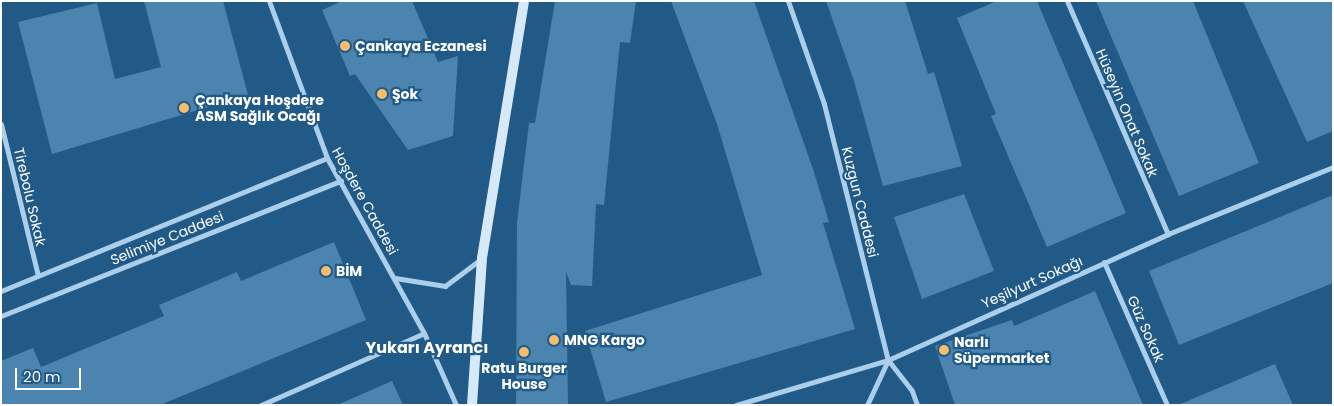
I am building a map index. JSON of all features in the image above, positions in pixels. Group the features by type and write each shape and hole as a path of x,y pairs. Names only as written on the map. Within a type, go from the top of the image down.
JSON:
{"main road":[{"path":"472,405 482,258 524,1"}],"street":[{"name":"Hoşdere Caddesi","path":"269,1 327,158 424,333 456,405"},
{"name":"Kuzgun Caddesi","path":"788,1 824,104 888,360 912,391 917,405"},
{"name":"Hüseyin Onat Sokak","path":"1067,1 1168,234"},
{"name":"Tirebolu Sokak","path":"1,124 38,276"},
{"name":"Selimiye Caddesi","path":"1,291 327,158"},
{"name":"Yeşilyurt Sokağı","path":"736,405 888,360 1168,234 1333,167"},
{"name":"Selimiye Caddesi","path":"1,316 340,181"},
{"path":"395,278 445,286 464,277 482,258"},
{"name":"Güz Sokak","path":"1104,262 1167,405"},
{"path":"262,405 424,333"},
{"path":"867,405 888,360"}],"building":[{"path":"144,1 223,1 248,95 52,154 18,22 97,3 115,79 161,67"},
{"path":"342,1 412,1 438,62 458,56 453,136 408,150 355,74 350,76 322,10"},
{"path":"555,1 636,1 630,43 620,42 604,205 596,204 592,286 571,285 566,272 568,405 516,405 517,222 529,123 535,123"},
{"path":"671,1 754,1 814,172 829,222 823,223 855,329 606,402 585,331 762,275 717,124"},
{"path":"826,1 905,1 928,74 934,72 962,166 883,186 854,81"},
{"path":"997,1 1037,1 1126,213 1047,247 991,116 996,114 957,18"},
{"path":"1096,1 1193,1 1259,163 1179,196"},
{"path":"1243,1 1333,1 1333,131 1307,142"},
{"path":"964,194 994,271 922,299 894,217"},
{"path":"1333,195 1333,283 1179,345 1149,271"},
{"path":"334,242 366,320 160,405 1,405 1,361 33,348 41,367 164,316 159,305 237,272 241,281"},
{"path":"1095,291 1143,405 955,405 935,346 1012,320 1014,326"},
{"path":"1275,364 1293,405 1178,405"},
{"path":"392,381 403,405 337,405"}],"place":[{"name":"Çankaya Eczanesi","path":"345,46"},
{"name":"Şok","path":"382,94"},
{"name":"Çankaya Hoşdere ASM Sağlık Ocağı","path":"184,108"},
{"name":"BİM","path":"326,271"},
{"name":"MNG Kargo","path":"554,340"},
{"name":"Narlı Süpermarket","path":"944,350"},
{"name":"Ratu Burger House","path":"524,352"}],"district":[{"name":"Yukarı Ayrancı","path":"427,348"}]}
